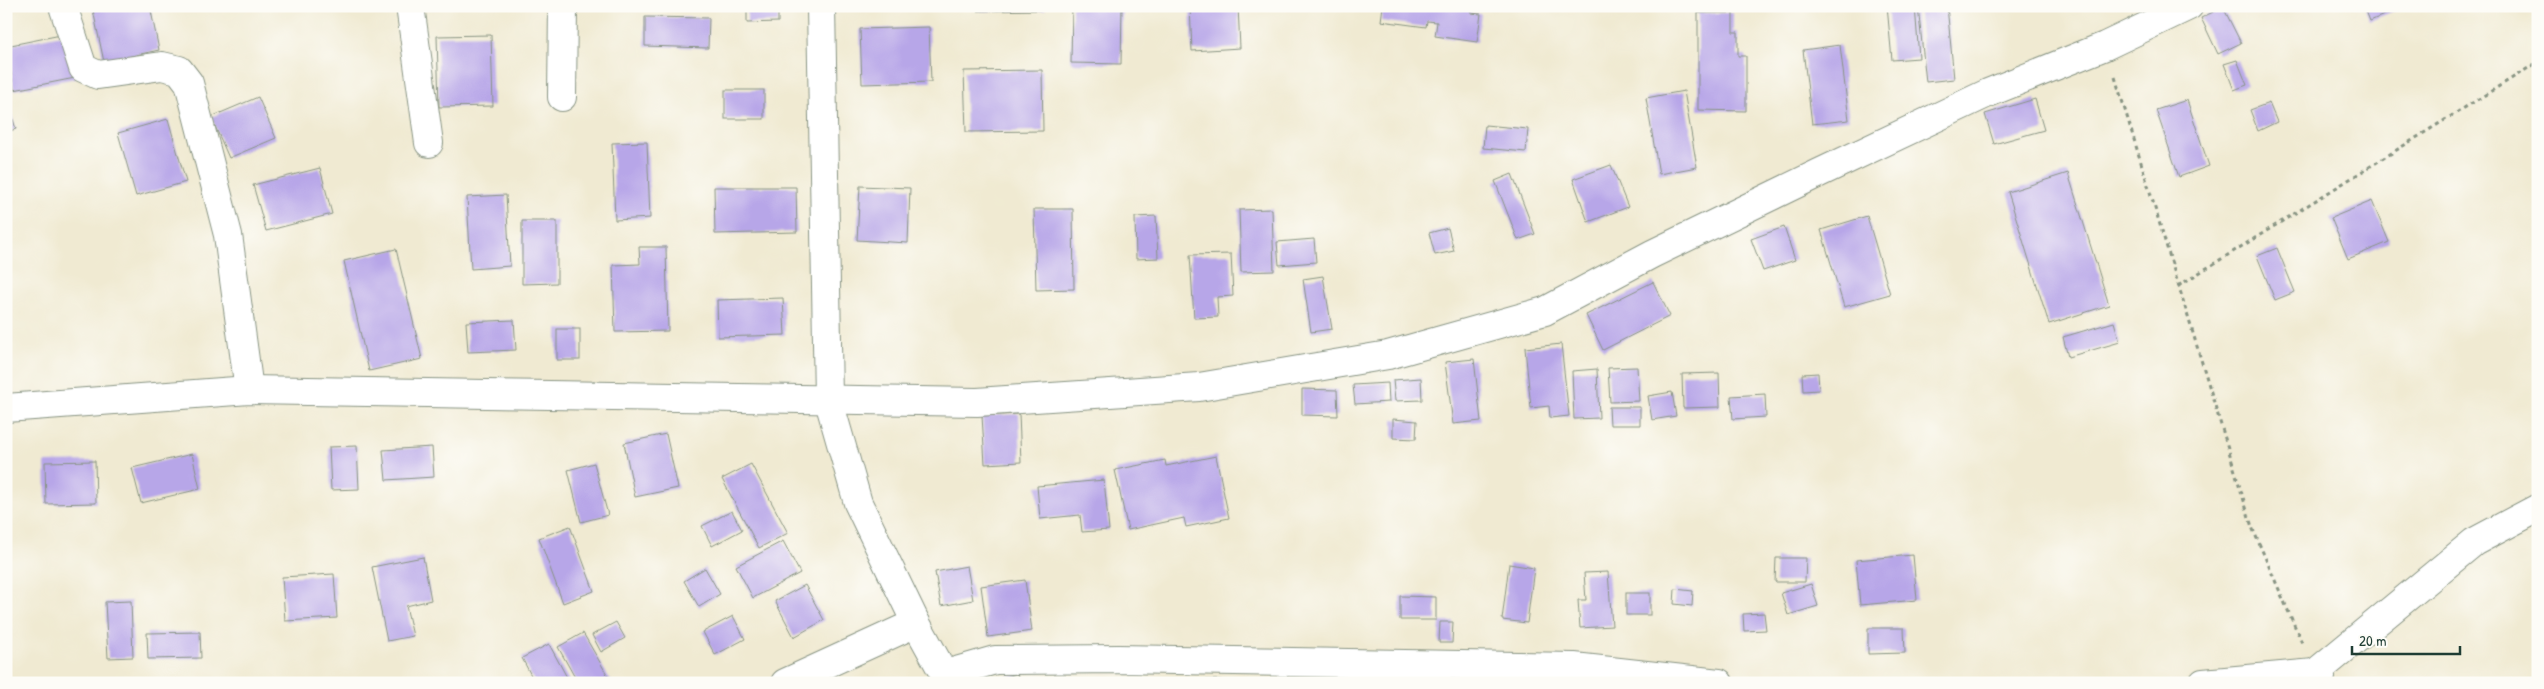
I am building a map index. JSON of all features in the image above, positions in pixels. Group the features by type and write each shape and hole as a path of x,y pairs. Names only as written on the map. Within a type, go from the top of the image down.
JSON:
{"street":[{"path":"63,6 83,68 98,75 162,66 179,70 189,83 228,235 249,390"},
{"path":"410,6 429,143"},
{"path":"562,97 563,6"},
{"path":"820,6 828,398 858,503 916,624 947,678 995,660 1118,659 1574,667 1719,683"},
{"path":"6,408 249,390 828,398 977,402 1199,387 1397,352 1545,311 1652,254 1828,168 1988,93 2105,46 2188,6"},
{"path":"2203,683 2316,679 2474,542 2538,508"},
{"path":"785,683 916,624"}],"path":[{"path":"2105,46 2252,527 2316,679"},
{"path":"2178,286 2538,62"}],"building":[{"path":"109,6 150,6 159,50 104,62 93,10"},
{"path":"747,6 778,6 778,22 747,23"},
{"path":"978,6 1045,6 1045,10 978,11"},
{"path":"1072,6 1122,6 1121,64 1071,63"},
{"path":"1190,6 1238,6 1240,48 1192,51"},
{"path":"1383,6 1472,6 1471,13 1481,14 1477,42 1435,36 1437,22 1427,21 1426,27 1381,21"},
{"path":"1887,6 1915,6 1919,58 1892,60"},
{"path":"1918,6 1947,6 1954,79 1926,82"},
{"path":"2364,6 2405,6 2370,21"},
{"path":"2223,7 2241,43 2218,54 2201,18"},
{"path":"1698,13 1733,13 1733,32 1738,32 1738,56 1746,56 1746,111 1698,110"},
{"path":"645,17 709,18 708,48 645,46"},
{"path":"929,27 931,82 862,84 860,29"},
{"path":"66,34 75,78 14,90 6,46"},
{"path":"491,35 493,106 439,107 437,36"},
{"path":"1840,45 1849,120 1812,124 1803,50"},
{"path":"2237,60 2247,85 2234,90 2224,64"},
{"path":"1042,70 1043,131 966,132 964,71"},
{"path":"725,90 764,90 764,119 725,119"},
{"path":"1684,91 1697,167 1659,174 1646,98"},
{"path":"6,97 16,129 6,132"},
{"path":"258,97 276,138 229,158 211,117"},
{"path":"2035,99 2044,130 1994,144 1985,114"},
{"path":"2187,100 2209,166 2179,177 2156,110"},
{"path":"2269,103 2277,122 2258,131 2250,110"},
{"path":"168,119 186,182 136,196 118,133"},
{"path":"1485,125 1528,129 1526,152 1483,148"},
{"path":"647,142 650,218 615,220 612,143"},
{"path":"1611,165 1628,207 1588,222 1573,179"},
{"path":"320,168 332,214 266,231 253,185"},
{"path":"2068,173 2109,305 2049,324 2008,192"},
{"path":"1512,174 1535,234 1518,240 1495,181"},
{"path":"860,186 910,188 908,243 857,240"},
{"path":"714,187 796,187 797,232 715,234"},
{"path":"506,195 510,266 471,269 467,197"},
{"path":"2372,201 2389,242 2348,259 2331,218"},
{"path":"1034,209 1073,209 1074,289 1036,290"},
{"path":"1272,209 1274,271 1241,272 1239,210"},
{"path":"1156,216 1158,258 1136,259 1135,217"},
{"path":"1867,216 1890,294 1844,307 1821,230"},
{"path":"522,221 557,221 557,283 522,284"},
{"path":"1784,227 1795,260 1763,271 1751,239"},
{"path":"1448,228 1454,251 1435,255 1429,233"},
{"path":"1314,239 1316,262 1279,265 1277,242"},
{"path":"639,247 666,247 668,331 615,332 613,265 640,264"},
{"path":"2277,248 2295,292 2275,300 2257,256"},
{"path":"396,249 422,359 369,371 344,261"},
{"path":"1231,254 1233,296 1217,297 1218,317 1194,318 1190,255"},
{"path":"1323,276 1332,329 1311,332 1303,279"},
{"path":"1653,282 1670,316 1603,350 1586,315"},
{"path":"783,298 785,335 718,337 717,300"},
{"path":"514,320 516,350 468,352 466,322"},
{"path":"2114,322 2120,342 2068,357 2063,337"},
{"path":"557,329 580,329 580,360 557,360"},
{"path":"1561,344 1569,416 1550,418 1549,406 1531,408 1525,348"},
{"path":"1474,359 1481,421 1453,424 1445,362"},
{"path":"1637,367 1639,401 1610,402 1608,368"},
{"path":"1597,369 1599,418 1574,419 1572,371"},
{"path":"1719,373 1720,407 1683,408 1682,374"},
{"path":"1818,373 1819,390 1803,391 1802,374"},
{"path":"1421,378 1422,400 1395,401 1393,380"},
{"path":"1388,383 1389,402 1355,404 1353,385"},
{"path":"1302,389 1337,390 1338,416 1302,415"},
{"path":"1672,392 1676,416 1652,420 1648,396"},
{"path":"1765,394 1766,417 1733,419 1731,396"},
{"path":"1609,407 1640,407 1640,425 1610,425"},
{"path":"1019,414 1021,462 985,464 982,416"},
{"path":"1393,419 1417,421 1416,439 1393,438"},
{"path":"666,434 678,488 635,497 624,443"},
{"path":"357,446 359,489 331,490 329,447"},
{"path":"432,447 434,477 386,480 383,450"},
{"path":"192,454 200,489 141,503 132,468"},
{"path":"1216,456 1229,518 1186,527 1184,518 1128,530 1115,470 1165,460 1166,466"},
{"path":"95,461 96,503 46,504 45,462"},
{"path":"594,463 608,515 581,522 568,470"},
{"path":"751,464 788,533 759,548 722,479"},
{"path":"1104,480 1109,530 1082,532 1080,515 1040,519 1037,486"},
{"path":"732,511 742,530 712,546 702,526"},
{"path":"570,526 594,591 563,603 539,538"},
{"path":"783,541 800,573 753,598 736,566"},
{"path":"1913,555 1917,600 1860,605 1856,560"},
{"path":"423,557 431,600 406,606 413,636 387,641 372,567"},
{"path":"1776,558 1806,558 1805,582 1775,582"},
{"path":"1509,564 1534,568 1527,623 1502,620"},
{"path":"967,566 973,600 941,606 935,572"},
{"path":"705,568 720,594 699,607 684,581"},
{"path":"1608,572 1612,626 1580,628 1578,600 1586,600 1584,573"},
{"path":"334,574 337,618 285,621 282,577"},
{"path":"1025,580 1032,631 988,637 981,586"},
{"path":"1811,584 1818,606 1788,615 1781,593"},
{"path":"805,585 824,620 794,637 775,601"},
{"path":"1675,589 1693,591 1692,606 1674,604"},
{"path":"1626,593 1650,593 1650,615 1626,615"},
{"path":"1400,596 1436,597 1436,620 1400,620"},
{"path":"131,601 133,657 108,658 105,602"},
{"path":"1764,613 1766,630 1744,631 1743,614"},
{"path":"733,616 745,639 715,655 703,632"},
{"path":"616,622 625,638 601,652 592,635"},
{"path":"1440,622 1453,622 1452,643 1439,643"},
{"path":"1868,628 1904,628 1905,653 1868,654"},
{"path":"200,632 201,658 148,659 147,633"},
{"path":"583,633 612,683 578,683 558,647"},
{"path":"549,644 570,683 535,683 522,658"},
{"path":"1017,674 1020,683 992,683 991,681"},
{"path":"1459,678 1459,683 1423,683 1423,680"},
{"path":"1199,680 1221,680 1221,683 1199,683"}]}
